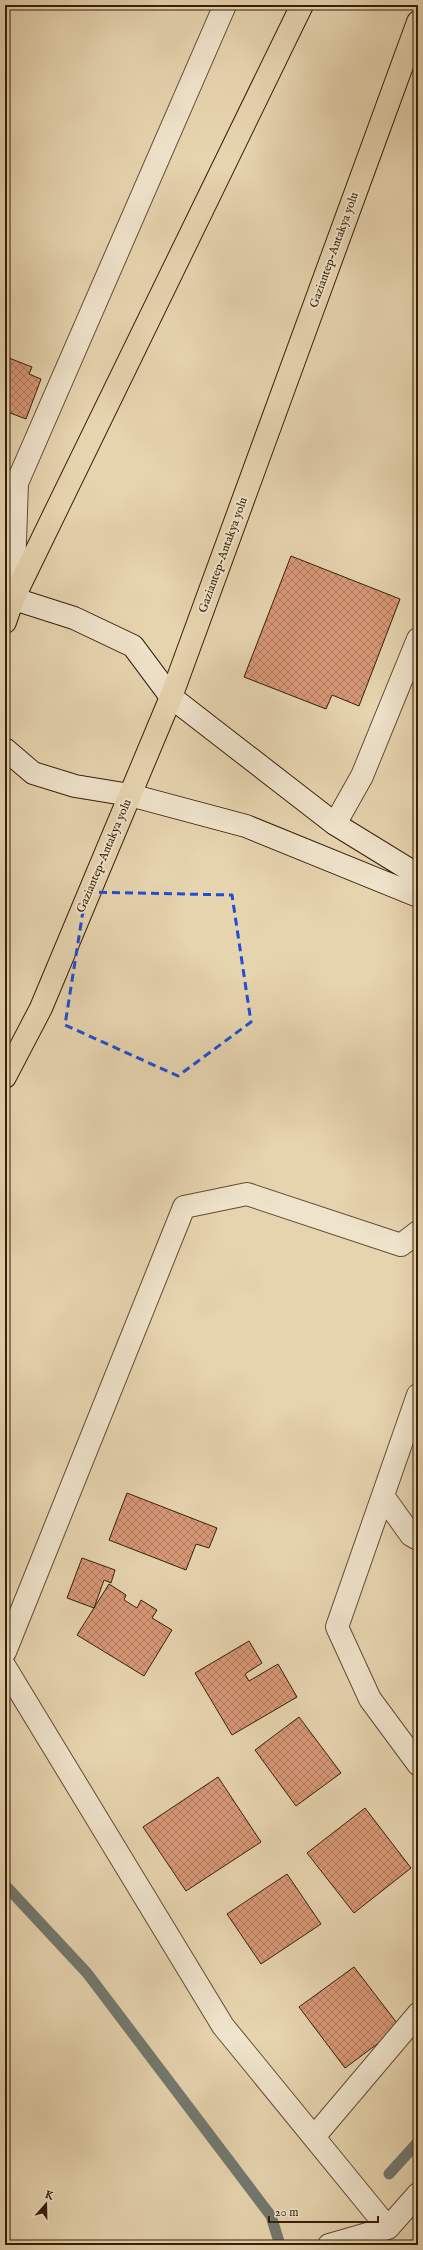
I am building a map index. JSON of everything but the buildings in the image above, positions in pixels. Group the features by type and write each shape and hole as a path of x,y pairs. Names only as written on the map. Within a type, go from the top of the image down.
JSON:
{"highway":[{"path":"5,622 9,598 302,5"},
{"name":"Gaziantep-Antakya yolu","path":"5,1077 41,1008 171,697 418,22"}],"street":[{"path":"225,5 17,483 9,598 74,618 133,646 171,697 336,824 418,875"},
{"path":"336,824 362,776 418,639"},
{"path":"5,749 33,773 75,786 130,795 246,826 418,896"},
{"path":"5,1652 184,1207 247,1194 401,1245 418,1232"},
{"path":"418,1395 337,1627 370,1698 418,1764"},
{"path":"383,1496 411,1535 418,1539"},
{"path":"5,1667 223,2026 388,2228"},
{"path":"314,2137 418,2014"},
{"path":"328,2245 388,2228 418,2194"}],"highlighted area":[{"path":"86,892 232,895 251,1022 178,1076 65,1025"}],"waterway":[{"path":"5,1885 87,1973 271,2216 280,2245"},
{"path":"389,2174 418,2142"}]}
